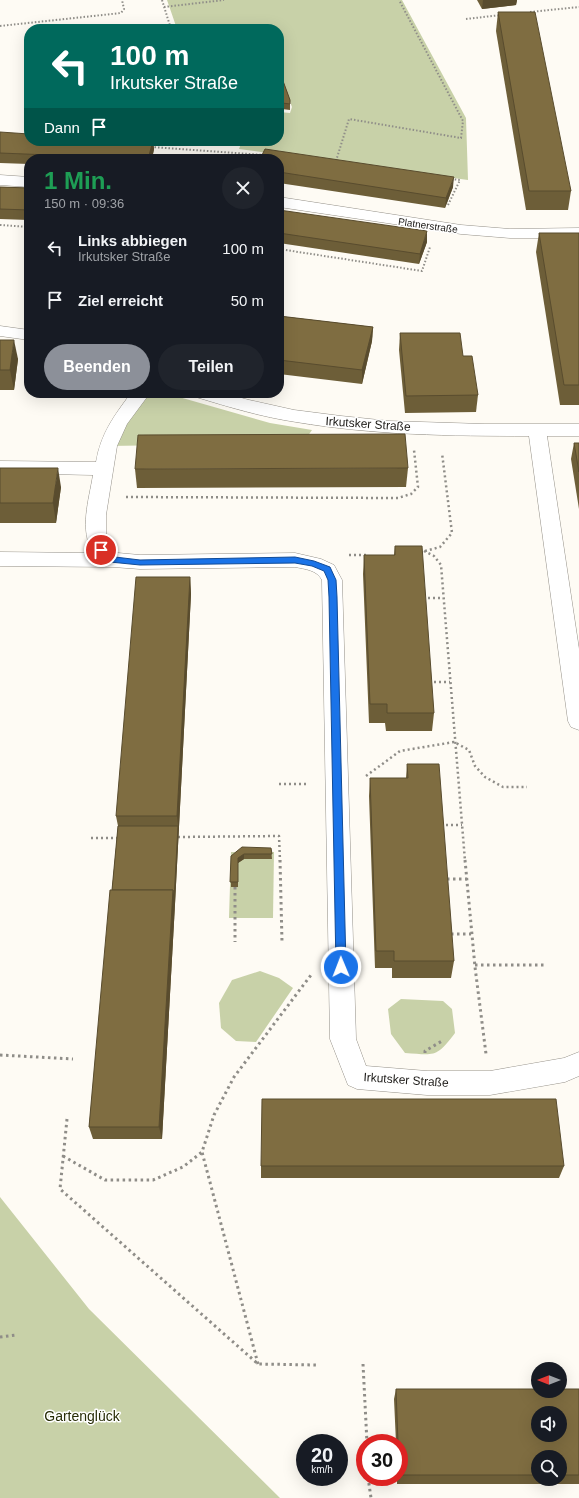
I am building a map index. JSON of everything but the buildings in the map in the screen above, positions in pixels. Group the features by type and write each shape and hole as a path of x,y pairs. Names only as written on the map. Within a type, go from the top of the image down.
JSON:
{"street":[{"path":"0,180 24,182"},
{"name":"Platnerstraße","path":"284,203 438,227 512,234 579,233"},
{"path":"0,331 24,334"},
{"path":"113,560 101,550 96,533 96,515 108,446 119,422 137,398"},
{"name":"Irkutsker Straße","path":"217,398 238,405 319,420 412,428 579,430"},
{"path":"537,430 579,722"},
{"path":"0,468 104,470"},
{"name":"Irkutsker Straße","path":"0,560 113,560 140,562 295,560 314,564 327,570 332,580 333,597 343,1039 357,1077 427,1083 490,1083 565,1070 579,1064"}],"path":[{"path":"0,26 122,13 124,9 122,0"},
{"path":"162,0 169,24"},
{"path":"164,7 224,0"},
{"path":"335,164 349,119 461,138 463,121 399,0"},
{"path":"527,13 579,7"},
{"path":"466,19 504,15"},
{"path":"149,147 211,150 250,154"},
{"path":"284,250 422,271 438,227 460,180 444,178"},
{"path":"0,225 24,227"},
{"path":"99,497 398,498 411,494 418,487 412,428"},
{"path":"439,429 452,533 440,547 424,552 434,556 441,565 454,742 471,934 490,1083"},
{"path":"314,564 339,555 370,555"},
{"path":"422,598 443,598"},
{"path":"428,682 450,682"},
{"path":"362,779 400,751 454,742 469,750 475,766 485,777 503,787 528,787"},
{"path":"440,825 462,825"},
{"path":"178,837 279,836 282,942"},
{"path":"91,838 118,838"},
{"path":"444,879 467,879"},
{"path":"235,887 235,942"},
{"path":"448,934 471,934"},
{"path":"258,1364 202,1152 214,1115 234,1077 323,959 340,953"},
{"path":"475,965 547,965"},
{"path":"0,1055 73,1059"},
{"path":"67,1119 60,1189 258,1364 317,1365"},
{"path":"63,1156 105,1180 153,1180 182,1167 202,1152"},
{"path":"0,1337 16,1335"},
{"path":"363,1364 367,1434"},
{"path":"369,1486 371,1498"}],"green space":[{"path":"167,0 402,0 466,118 468,180 239,149 240,146 284,146 284,112 290,113 292,107 284,85 284,24 175,24"},
{"path":"137,398 182,398 270,423 312,430 303,443 108,446"},
{"path":"231,852 274,852 273,918 229,918"},
{"path":"260,971 279,978 293,988 256,1042 236,1041 221,1028 219,1003 232,980"},
{"path":"401,999 443,1001 452,1009 455,1033 439,1051 429,1054 405,1053 391,1034 388,1009"},
{"name":"Gartenglück","path":"0,1197 89,1309 280,1498 0,1498"}],"route":[{"path":"101,550 113,560 140,562 295,560 314,564 327,570 332,580 333,597 341,967"}]}
